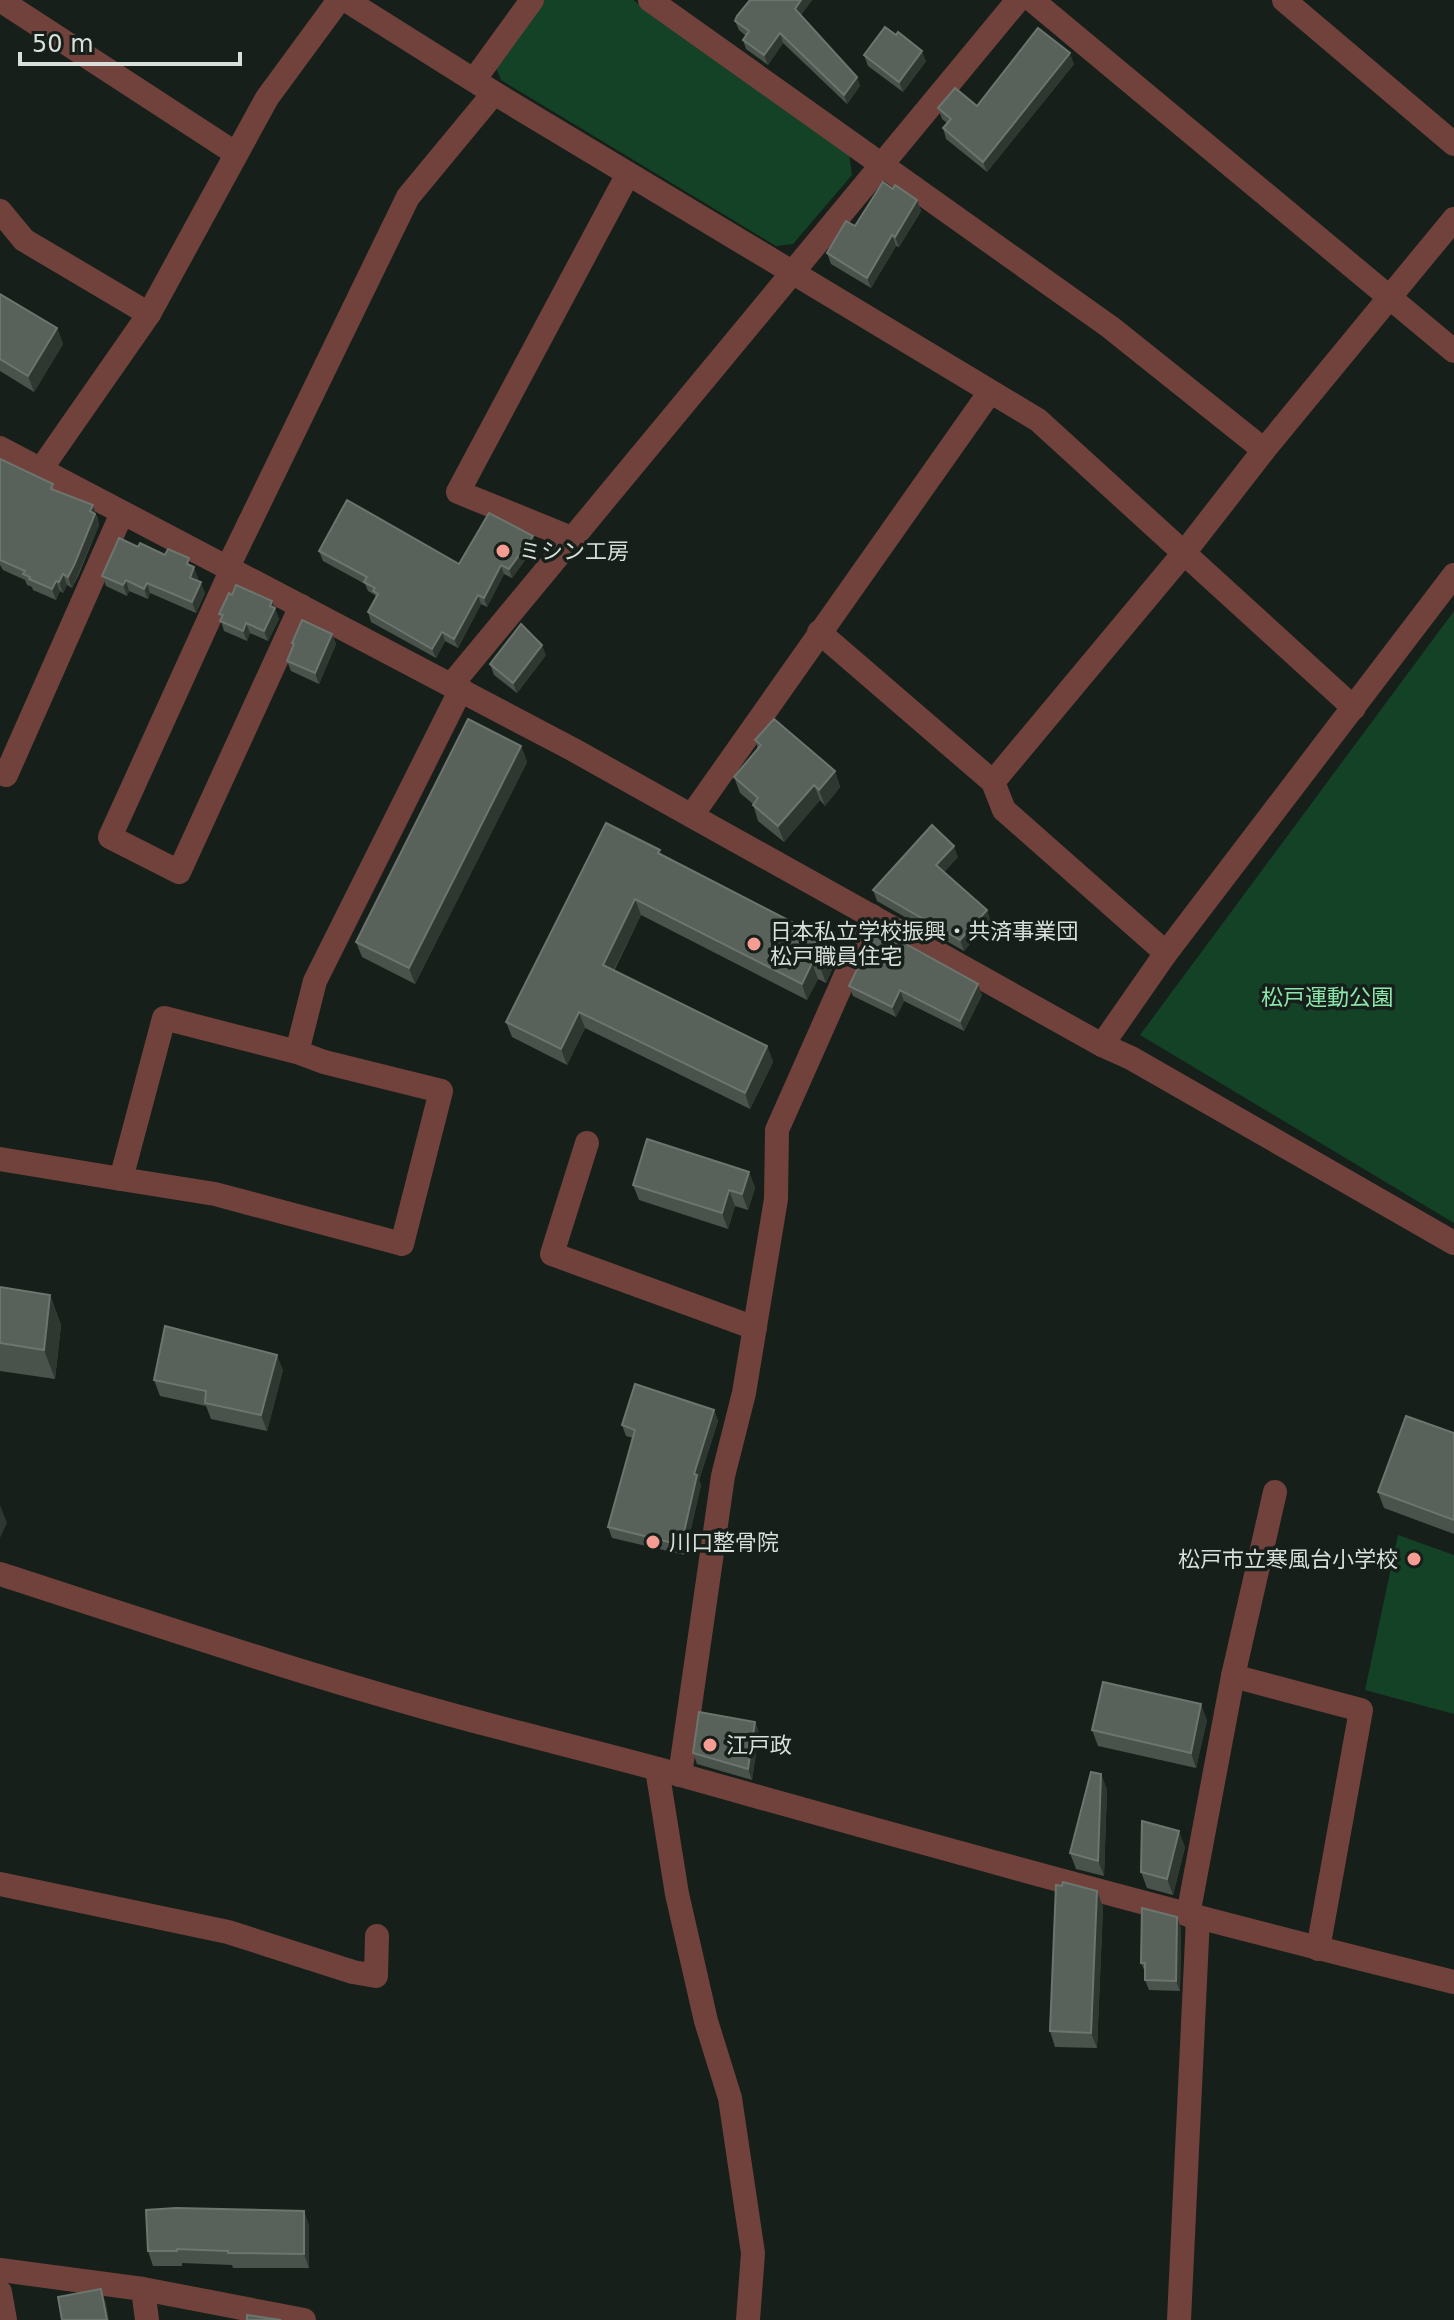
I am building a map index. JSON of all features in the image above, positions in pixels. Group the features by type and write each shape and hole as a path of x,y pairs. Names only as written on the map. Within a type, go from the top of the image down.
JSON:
{"street":[{"path":"0,0 235,153"},
{"path":"41,469 149,314 267,98 339,0"},
{"path":"346,0 484,87 1038,420 1354,708"},
{"path":"301,606 179,872 110,837 229,570 408,197 484,87 532,0"},
{"path":"650,0 1110,327 1264,450"},
{"path":"297,1052 315,981 457,687 574,539 1018,0"},
{"path":"1032,0 1454,351"},
{"path":"1284,0 1454,144"},
{"path":"574,539 458,492 628,174"},
{"path":"0,211 24,240 149,314"},
{"path":"993,782 1184,553 1264,450 1454,219"},
{"path":"692,815 990,392"},
{"path":"3,459 41,469 457,687 1102,1045 1131,1058 1454,1243"},
{"path":"0,772 6,775 122,513"},
{"path":"1102,1045 1166,953 1454,575"},
{"path":"819,632 993,782 1004,810 1166,953"},
{"path":"748,2320 753,2253 730,2098 706,2021 677,1894 668,1772 704,1618 723,1476 744,1393 776,1199 777,1130 872,916"},
{"path":"0,1159 121,1179 215,1194 402,1244 441,1091 164,1018 121,1179"},
{"path":"587,1143 552,1254 755,1328"},
{"path":"1179,2320 1193,1916 1233,1676 1275,1492"},
{"path":"0,1574 169,1630 501,1728 891,1836 1454,1982"},
{"path":"1233,1676 1361,1710 1318,1949"},
{"path":"0,1884 228,1932 353,1972 376,1976 377,1936"},
{"path":"0,2270 143,2289 304,2320"},
{"path":"143,2289 147,2320"},
{"path":"0,2295 5,2320"}],"green space":[{"path":"542,0 633,0 849,153 852,175 793,244 776,246 501,80 495,65"},
{"name":"松戸運動公園","path":"1454,611 1454,1223 1140,1035"},
{"path":"1398,1535 1454,1555 1454,1714 1365,1690"}],"building":[{"path":"750,0 801,0 795,9 857,77 844,95 780,33 764,55 743,40 749,31 735,21"},
{"path":"885,27 896,35 898,32 922,51 899,82 864,55"},
{"path":"1038,28 1070,53 983,162 943,128 951,119 938,108 955,88 977,106"},
{"path":"883,182 893,189 895,185 917,200 867,278 827,253 846,221 855,226"},
{"path":"0,294 57,328 28,376 0,359"},
{"path":"0,459 53,484 51,489 93,505 90,511 95,514 75,563 68,577 63,574 52,589 29,579 23,574 25,571 0,560"},
{"path":"347,500 459,564 489,513 533,536 509,569 501,565 484,598 478,595 454,639 442,632 432,649 368,612 378,594 373,591 375,588 364,582 367,577 319,551"},
{"path":"119,538 138,547 140,543 165,555 168,549 189,558 187,564 194,567 190,578 201,582 192,602 147,583 144,589 126,580 123,585 102,576"},
{"path":"236,585 272,601 270,606 275,608 264,631 246,623 243,631 220,621 223,615 219,614"},
{"path":"302,620 332,634 315,673 287,661"},
{"path":"521,624 542,645 513,683 490,664"},
{"path":"468,719 521,746 409,968 356,942"},
{"path":"774,719 835,771 819,790 814,785 778,826 753,805 758,798 734,777 761,745 755,740"},
{"path":"606,823 831,942 820,967 812,963 802,984 635,899 603,965 767,1046 745,1093 579,1012 561,1049 506,1022"},
{"path":"932,825 954,846 936,865 987,910 960,940 873,890"},
{"path":"877,928 978,984 960,1021 900,990 892,1007 849,986"},
{"path":"647,1139 749,1172 742,1194 729,1190 722,1213 633,1185"},
{"path":"0,1287 50,1295 44,1350 0,1343"},
{"path":"165,1326 277,1355 261,1415 205,1403 206,1391 154,1380"},
{"path":"635,1384 714,1410 694,1474 697,1475 681,1545 608,1527 635,1430 622,1425"},
{"path":"1406,1416 1454,1433 1454,1520 1378,1492"},
{"path":"1103,1682 1201,1704 1191,1753 1092,1730"},
{"path":"699,1712 755,1722 748,1769 693,1753"},
{"path":"1091,1772 1101,1774 1098,1861 1070,1853"},
{"path":"1142,1821 1179,1831 1167,1879 1141,1872"},
{"path":"1063,1882 1097,1891 1091,2033 1050,2031 1056,1885 1062,1886"},
{"path":"1142,1908 1177,1917 1176,1981 1145,1980 1145,1963 1141,1963"},
{"path":"146,2210 304,2211 304,2254 177,2249 148,2251"},
{"path":"101,2289 107,2320 62,2320 58,2297"},
{"path":"247,2315 281,2320 247,2320"}],"place":[{"name":"ミシン工房","path":"503,551"},
{"name":"日本私立学校振興・共済事業団 松戸職員住宅","path":"754,944"},
{"name":"川口整骨院","path":"653,1542"},
{"name":"松戸市立寒風台小学校","path":"1414,1559"},
{"name":"江戸政","path":"710,1745"}]}
